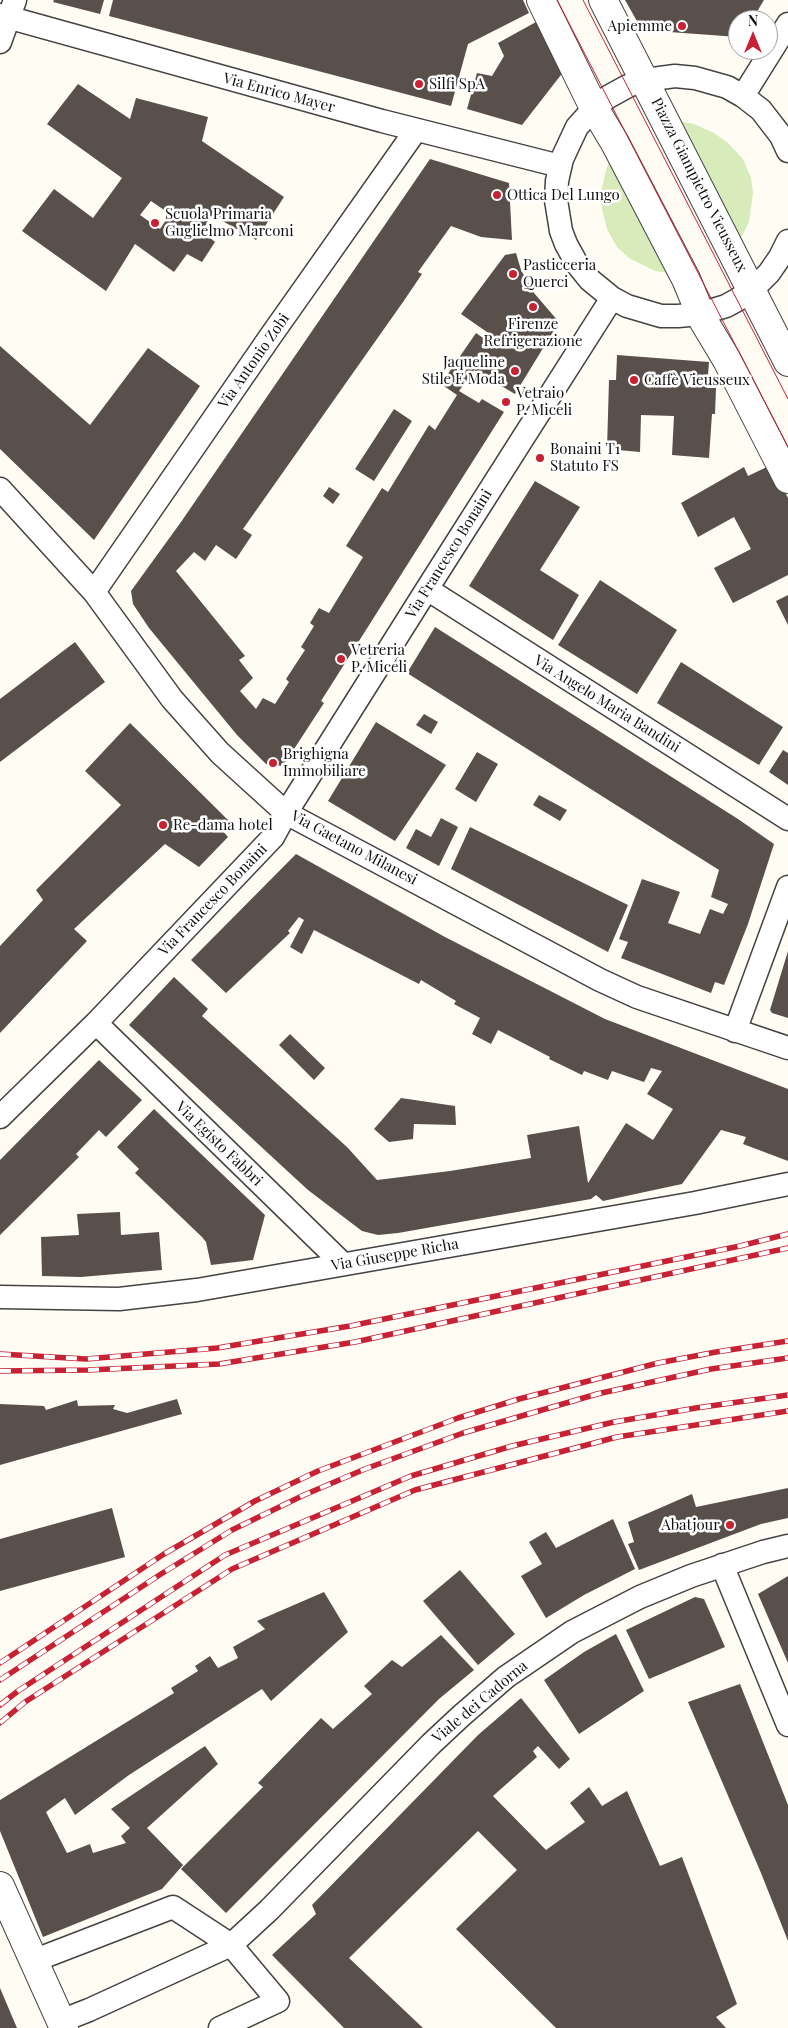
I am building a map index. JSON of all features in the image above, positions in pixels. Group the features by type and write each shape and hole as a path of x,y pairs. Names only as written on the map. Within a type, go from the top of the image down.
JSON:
{"street":[{"path":"541,0 594,108 615,143 686,279 700,314 727,360 788,479"},
{"path":"603,0 645,80"},
{"path":"0,42 8,11"},
{"name":"Via Enrico Mayer","path":"8,11 416,130 560,166"},
{"path":"743,96 788,24"},
{"name":"Piazza Giampietro Vieusseux","path":"788,151 781,136 761,110 743,96 712,82 695,78 675,76 645,80 628,86 608,97 582,121 572,136 560,166 557,181 556,209 566,244 583,273 612,298 636,310 661,316 700,314 726,306 752,290 769,273 788,241"},
{"name":"Piazza Giampietro Vieusseux","path":"645,80 752,290"},
{"name":"Via Antonio Zobi","path":"94,592 416,130"},
{"path":"752,290 788,362"},
{"name":"Via Francesco Bonaini","path":"0,1117 96,1023 273,837 286,813 612,298"},
{"name":"Via Gaetano Milanesi","path":"0,489 94,592 172,699 220,753 286,813 600,980 637,997 788,1048"},
{"name":"Via Angelo Maria Bandini","path":"427,589 788,819"},
{"path":"735,1031 788,887"},
{"name":"Via Egisto Fabbri","path":"96,1023 342,1264"},
{"name":"Via Giuseppe Richa","path":"0,1297 119,1299 197,1290 694,1204 788,1184"},
{"name":"Viale dei Cadorna","path":"62,2024 88,2010 230,1945 269,1910 431,1744 506,1677 572,1632 640,1597 722,1565 788,1546"},
{"path":"722,1565 788,1725"},
{"path":"0,1886 62,2024"},
{"path":"33,1961 173,1907 230,1945 278,2001 220,2028"}],"green space":[{"path":"679,121 694,124 714,133 728,143 743,159 751,178 753,193 749,222 741,238"},
{"path":"612,156 673,274 655,271 629,258 617,247 607,229 602,209 601,192 606,170"}],"building":[{"path":"54,0 104,0 100,14 53,2"},
{"path":"113,0 523,0 529,13 468,44 451,106 109,16"},
{"path":"625,0 764,0 758,10 728,10 728,36 642,30"},
{"path":"536,22 564,71 522,125 467,109 477,73 492,76 504,56 498,43"},
{"name":"Scuola Primaria Guglielmo Marconi","path":"78,84 130,119 136,98 208,117 202,141 284,197 256,240 212,215 202,231 215,242 202,262 187,254 174,272 135,244 106,291 22,231 54,189 93,218 122,178 47,124","holes":["151,201 170,214 160,229 140,215"]},
{"path":"430,159 509,183 512,240 481,237 451,226 418,272 422,274 403,302 243,529 252,535 236,559 216,545 205,561 194,552 176,571 245,656 239,660 253,678 240,691 256,709 263,698 275,704 289,682 286,679 305,650 301,647 314,626 310,623 319,608 329,613 363,557 346,546 382,488 388,492 429,425 435,430 457,395 441,384 476,333 492,344 497,339 461,314 505,255 516,253 521,270 534,293 559,322 515,394 474,370 459,391 479,403 482,399 504,412 321,701 324,703 283,766 266,764 237,735 149,628 133,604 131,591 181,522"},
{"path":"0,346 90,425 148,348 200,386 94,540 0,449"},
{"path":"617,355 709,362 707,388 716,388 715,414 712,414 709,458 672,455 674,416 641,415 640,452 607,449 609,380 616,380"},
{"path":"394,409 412,421 374,481 355,469"},
{"path":"771,465 788,498 788,575 733,603 714,568 751,549 734,517 698,537 681,503 744,467 748,476"},
{"path":"535,481 580,507 540,570 579,595 553,640 469,586"},
{"path":"329,487 340,494 333,504 323,496"},
{"path":"600,580 677,630 637,694 558,645"},
{"path":"788,595 788,625 776,601"},
{"path":"435,627 738,819 774,844 748,924 724,985 715,982 711,993 621,958 628,942 619,939 642,879 680,892 668,923 700,934 710,909 723,914 728,904 711,897 719,870 407,673"},
{"path":"75,642 105,682 0,762 0,699"},
{"path":"681,662 783,727 759,765 657,703"},
{"path":"424,714 438,722 431,734 416,725"},
{"path":"376,722 446,765 395,841 328,801"},
{"name":"Re-dama hotel","path":"130,723 229,821 221,829 228,837 199,867 165,844 74,929 87,941 0,1033 0,946 43,900 36,890 121,805 85,771"},
{"path":"783,750 788,753 788,785 769,772"},
{"path":"477,752 498,764 476,802 455,789"},
{"path":"539,795 567,810 560,821 533,805"},
{"path":"441,818 458,827 439,866 406,848 416,829 431,837"},
{"path":"470,827 628,905 608,952 451,869"},
{"path":"296,854 445,937 605,1019 788,1089 788,1161 743,1144 746,1137 721,1130 682,1184 603,1201 596,1195 591,1199 398,1233 378,1235 362,1231 308,1190 129,1025 174,977 208,1009 202,1016 347,1147 377,1180 531,1158 527,1135 579,1126 588,1183 626,1123 653,1140 673,1109 647,1094 662,1071 651,1068 644,1082 612,1071 608,1080 584,1071 582,1075 498,1030 491,1044 472,1034 480,1018 454,1004 456,1001 421,980 419,984 314,930 302,954 290,947 304,920 299,917 288,931 290,933 226,993 191,960"},
{"path":"788,951 788,1018 772,1013 770,1010"},
{"path":"290,1034 325,1068 314,1080 279,1045"},
{"path":"99,1060 142,1100 106,1137 99,1130 76,1154 79,1157 0,1235 0,1160"},
{"path":"401,1098 455,1106 456,1125 414,1124 413,1139 389,1142 374,1129"},
{"path":"154,1109 265,1215 253,1260 211,1265 206,1242 135,1173 139,1169 117,1147"},
{"path":"120,1212 121,1235 159,1232 162,1270 81,1277 42,1276 41,1237 79,1235 77,1214"},
{"path":"177,1399 182,1414 0,1465 0,1404 44,1406 46,1410 77,1400 78,1406 115,1405 113,1409 127,1413"},
{"path":"788,1488 788,1518 761,1524 639,1570 628,1544 634,1542 628,1522 692,1494 696,1507"},
{"path":"112,1508 125,1557 0,1591 0,1539"},
{"path":"613,1519 635,1569 584,1595 546,1618 521,1576 542,1564 529,1542 546,1532 556,1548"},
{"path":"460,1570 515,1634 478,1665 423,1601"},
{"path":"788,1576 788,1663 758,1594"},
{"path":"324,1592 348,1632 271,1701 262,1689 129,1775 75,1815 65,1798 46,1812 67,1853 90,1844 93,1853 126,1843 121,1836 130,1828 111,1809 205,1746 218,1764 147,1828 183,1865 162,1889 43,1937 0,1831 0,1800 174,1693 171,1688 198,1671 195,1666 210,1656 218,1668 238,1658 233,1647 265,1629 257,1621"},
{"path":"695,1597 704,1599 725,1647 649,1679 626,1630"},
{"path":"616,1634 644,1691 579,1734 544,1680 584,1652"},
{"path":"441,1635 474,1670 439,1699 226,1913 181,1869 263,1787 258,1783 321,1718 333,1729 372,1694 364,1686 392,1660 402,1667"},
{"path":"740,1684 788,1805 788,1941 688,1702"},
{"path":"521,1698 570,1759 559,1769 538,1746 533,1751 537,1757 493,1796 546,1850 585,1822 570,1803 589,1787 602,1806 627,1791 660,1866 682,1857 737,2004 716,2017 726,2028 556,2028 456,1929 517,1870 478,1831 349,1958 423,2028 344,2028 272,1955 316,1914 312,1905 478,1735"},
{"path":"0,1988 17,2028 0,2028"}],"tram line":[{"path":"557,0 788,447"},
{"path":"583,0 788,399"}],"railway":[{"path":"0,1354 86,1359 217,1348 350,1326 740,1246 788,1234"},
{"path":"0,1371 88,1370 219,1364 355,1342 788,1248"},
{"path":"0,1663 164,1554 255,1501 318,1471 458,1418 519,1399 658,1363 788,1341"},
{"path":"0,1680 161,1574 232,1530 304,1495 365,1469 463,1433 597,1394 711,1369 788,1358"},
{"path":"0,1705 18,1691 225,1555 411,1476 512,1446 614,1422 788,1395"},
{"path":"0,1723 25,1702 232,1569 415,1490 617,1437 788,1411"}],"place":[{"name":"Apiemme","path":"682,26"},
{"name":"Silfi SpA","path":"419,84"},
{"name":"Ottica Del Lungo","path":"497,195"},
{"name":"Scuola Primaria Guglielmo Marconi","path":"155,223"},
{"name":"Pasticceria Querci","path":"513,274"},
{"name":"Firenze Refrigerazione","path":"533,307"},
{"name":"Jaqueline Stile E Moda","path":"515,371"},
{"name":"Caffè Vieusseux","path":"634,380"},
{"name":"Vetraio P. Miceli","path":"506,402"},
{"name":"Bonaini T1 Statuto FS","path":"540,458"},
{"name":"Vetreria P. Miceli","path":"341,659"},
{"name":"Brighigna Immobiliare","path":"273,763"},
{"name":"Re-dama hotel","path":"163,825"},
{"name":"Abatjour","path":"730,1525"}]}
